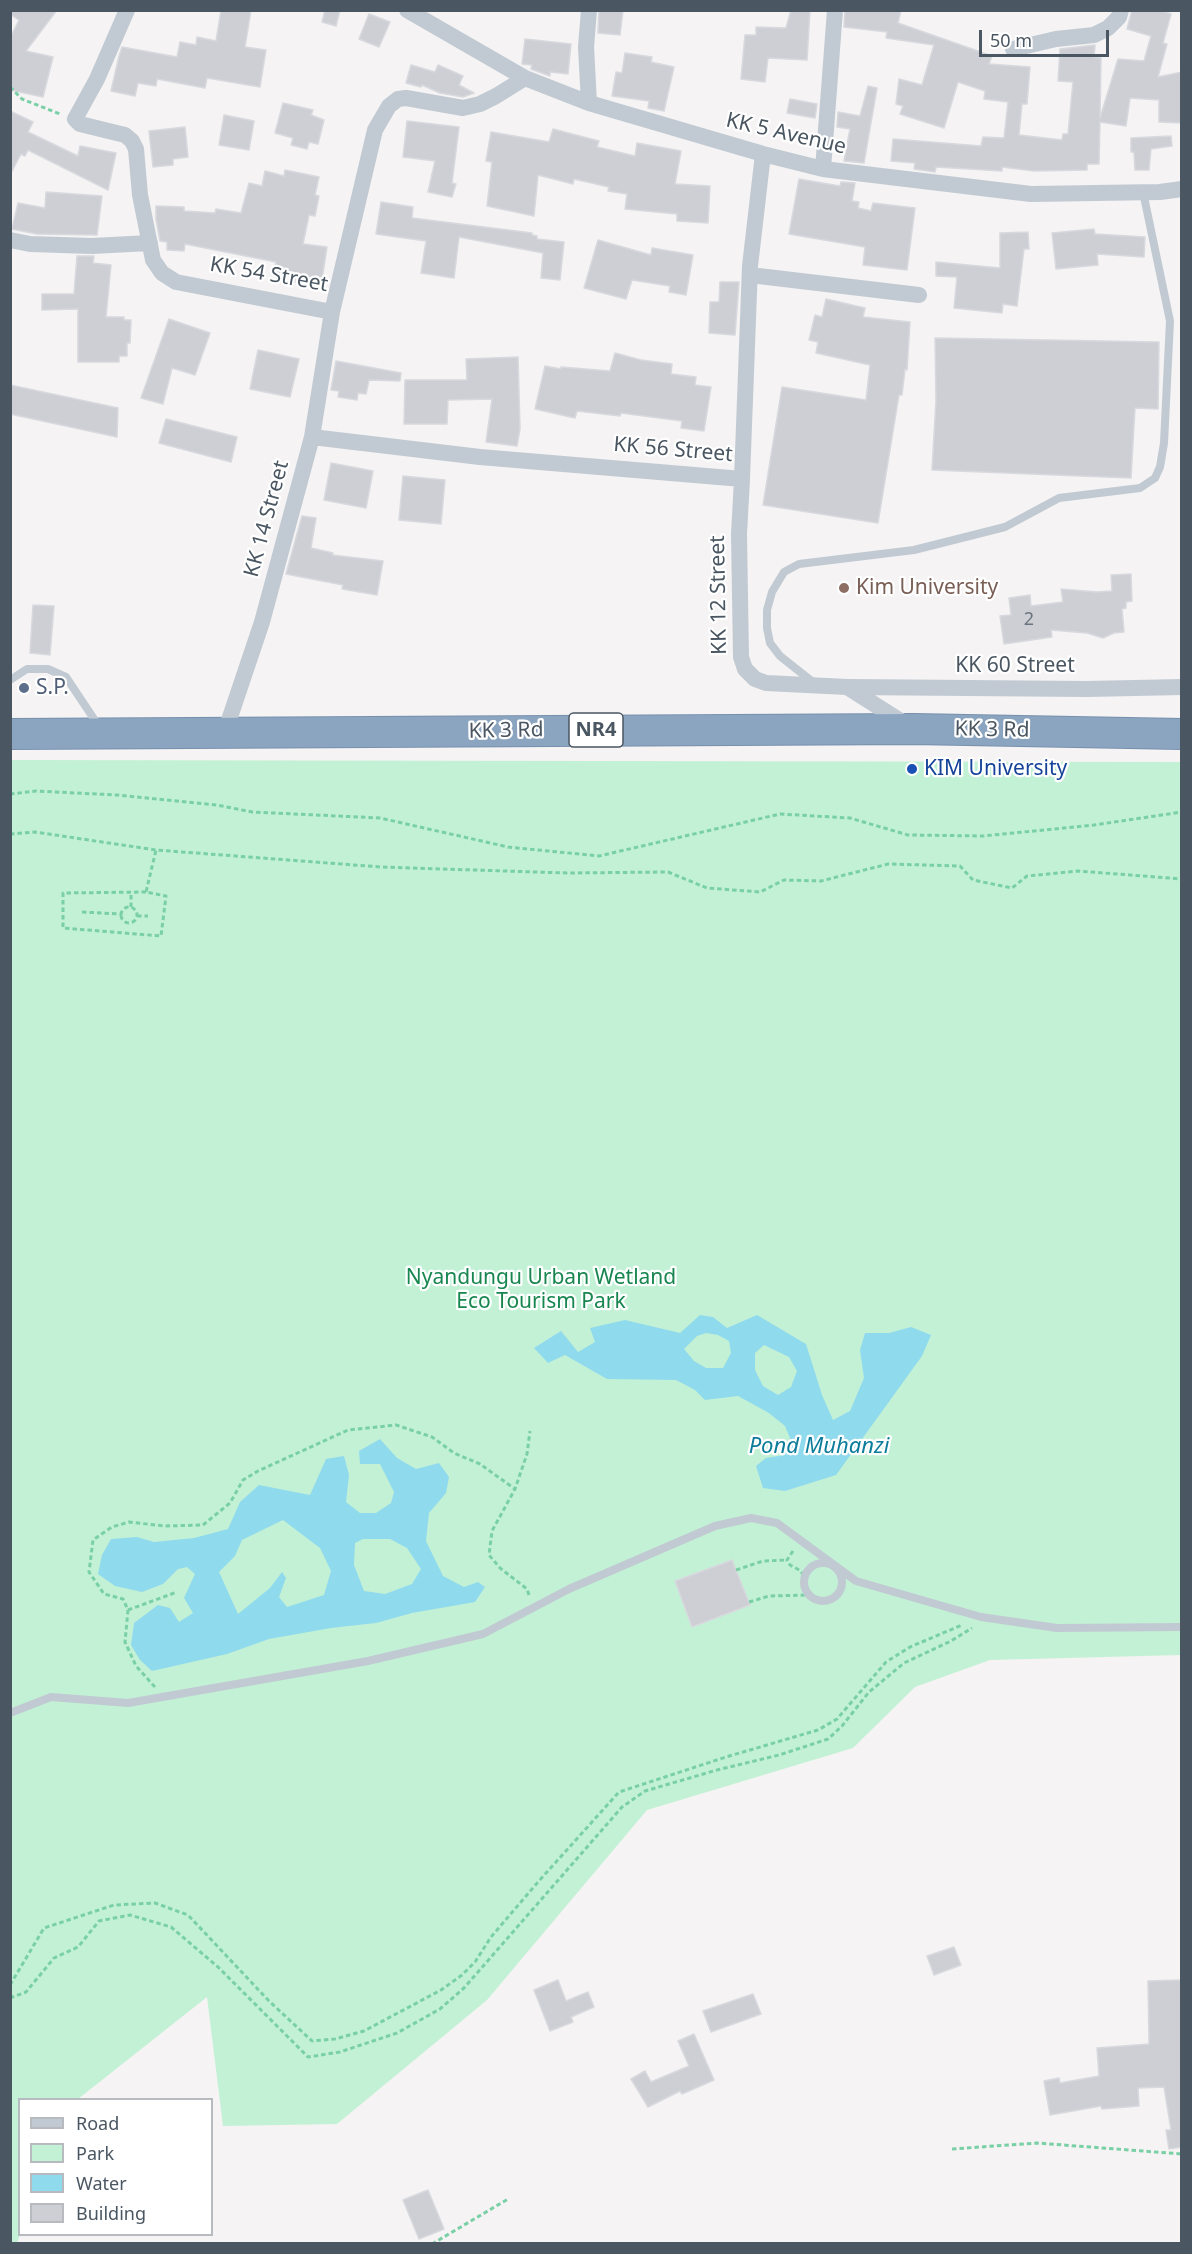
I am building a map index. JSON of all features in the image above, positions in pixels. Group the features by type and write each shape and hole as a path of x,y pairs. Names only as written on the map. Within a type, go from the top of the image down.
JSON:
{"highway":[{"name":"KK 3 Rd","path":"10,734 913,729 1182,734"}],"street":[{"path":"75,120 97,79 127,10"},
{"name":"KK 5 Avenue","path":"407,10 525,78 589,103 763,154 823,169 1031,194 1182,189"},
{"path":"589,10 586,47 589,103"},
{"path":"823,169 835,10"},
{"path":"1013,49 1056,39 1094,35 1108,28 1119,17 1121,10"},
{"name":"KK 54 Street","path":"75,120 80,124 125,135 132,141 136,149 140,195 153,260 162,273 176,282 332,312 375,130 389,106 398,99 406,98 463,108 496,96 525,78"},
{"name":"KK 56 Street","path":"312,437 480,457 742,479 750,275 763,154"},
{"path":"10,240 30,244 92,246 150,243"},
{"path":"750,275 919,295"},
{"name":"KK 14 Street","path":"225,732 262,622 312,437 332,312"},
{"name":"KK 12 Street","path":"742,479 741,657 745,669 755,679 766,682 848,687 913,729"},
{"name":"KK 60 Street","path":"848,687 1087,689 1182,687"}],"lane":[{"path":"816,685 780,656 770,643 766,628 767,610 772,592 784,572 799,564 914,550 982,533 1015,523 1059,498 1140,488 1155,478 1160,467 1164,443 1170,321 1143,192"},
{"path":"10,680 27,669 48,669 66,677 104,733"},
{"path":"10,1713 51,1698 128,1703 368,1661 483,1634 570,1589 715,1526 751,1518 777,1523 856,1581 981,1617 1057,1628 1182,1627"},
{"path":"828,1563 842,1575 842,1588 838,1594 827,1601 820,1601 808,1595 805,1590 804,1577 806,1572 816,1564 828,1563"}],"path":[{"path":"10,87 22,99 75,120"},
{"path":"10,794 36,791 105,795 217,805 252,812 380,818 508,847 599,856 780,814 850,818 908,836 983,836 1094,825 1182,812"},
{"path":"10,834 35,832 156,850 381,867 567,873 668,872 707,888 760,891 784,880 821,880 888,864 960,866 973,880 1012,888 1027,876 1078,871 1182,879"},
{"path":"146,892 156,850"},
{"path":"146,892 166,896 161,936 63,928 63,893 131,893 146,892"},
{"path":"131,893 131,907"},
{"path":"121,914 125,907 135,909 137,916 129,923"},
{"path":"82,912 121,914"},
{"path":"121,914 124,921 129,923"},
{"path":"137,916 148,916"},
{"path":"128,934 129,923"},
{"path":"162,1697 149,1678 136,1666 125,1642 128,1610 123,1599 104,1594 89,1572 93,1540 112,1527 129,1522 164,1526 203,1526 230,1503 243,1480 348,1430 396,1425 432,1437 454,1453 480,1464 515,1489"},
{"path":"530,1431 527,1454 515,1489 492,1531 489,1554 500,1568 527,1589 532,1609"},
{"path":"787,1560 792,1551 805,1544"},
{"path":"736,1570 763,1561 787,1560"},
{"path":"787,1560 790,1565 801,1571 804,1577"},
{"path":"128,1610 177,1592"},
{"path":"748,1602 769,1596 808,1595"},
{"path":"10,1985 44,1928 114,1905 155,1903 188,1915 269,2001 312,2041 335,2039 364,2031 441,1990 462,1975 511,1913 619,1792 818,1730 837,1719 886,1662 910,1647 981,1617"},
{"path":"10,1998 26,1992 54,1958 78,1947 99,1921 130,1916 171,1926 218,1967 308,2057 340,2052 397,2033 440,2009 464,1988 621,1807 645,1791 779,1755 828,1739 842,1726 869,1692 904,1663 961,1635 971,1629 981,1617"},
{"path":"952,2149 1037,2143 1182,2154"},
{"path":"432,2244 508,2199"}],"green space":[{"name":"Nyandungu Urban Wetland Eco Tourism Park","path":"11,760 1181,762 1181,1655 990,1660 915,1687 853,1748 647,1810 487,2000 337,2124 223,2126 207,1997 79,2098 18,2098 20,2236 17,2243 11,2244"}],"water":[{"name":"Pond Muhanzi","path":"700,1315 713,1317 727,1328 757,1315 806,1344 822,1395 833,1420 850,1411 864,1378 860,1350 865,1333 889,1333 911,1327 931,1335 922,1356 836,1475 785,1491 763,1488 756,1466 766,1458 785,1455 790,1438 785,1426 769,1413 738,1396 705,1400 695,1390 676,1380 607,1379 565,1355 548,1363 534,1348 561,1331 578,1352 595,1342 590,1328 625,1320 680,1333","holes":["706,1333 718,1335 729,1341 731,1353 723,1368 706,1368 694,1361 684,1349 697,1336","764,1345 789,1357 797,1371 791,1387 778,1395 763,1386 755,1370 755,1353"]},
{"path":"380,1439 397,1458 416,1469 439,1463 449,1477 446,1493 429,1513 426,1541 443,1576 464,1587 478,1582 485,1587 475,1602 412,1613 376,1623 269,1639 227,1654 152,1671 140,1660 131,1645 134,1623 158,1605 170,1608 179,1622 193,1613 184,1598 195,1574 187,1567 178,1569 163,1584 142,1592 115,1586 98,1574 102,1555 111,1539 137,1537 154,1542 194,1538 228,1529 240,1502 259,1485 310,1495 326,1459 344,1456 349,1475 346,1502 360,1513 376,1513 391,1503 394,1492 380,1464 360,1464 359,1451","holes":["283,1520 320,1548 331,1571 324,1595 287,1607 279,1597 286,1578 282,1572 270,1588 238,1614 219,1572 235,1556 242,1540","363,1539 390,1539 407,1548 421,1569 412,1584 385,1594 364,1591 354,1565 355,1543"]}],"building":[{"path":"10,10 57,10 26,51 53,57 43,97 10,90 10,38 19,20 10,14"},
{"path":"221,10 251,10 245,47 266,50 260,87 207,78 205,88 157,79 156,86 138,83 135,96 111,91 122,47 177,57 180,42 196,45 197,37 216,41"},
{"path":"325,10 340,10 336,26 322,22"},
{"path":"599,10 623,10 620,35 598,33"},
{"path":"791,10 810,10 807,60 768,58 765,82 741,79 745,35 756,35 756,27 786,28"},
{"path":"845,10 901,10 898,23 992,56 989,64 1030,67 1027,104 1022,104 1019,135 1062,140 1063,134 1068,134 1073,82 1058,81 1060,49 1095,45 1094,57 1101,58 1100,118 1118,59 1144,61 1151,36 1127,29 1132,10 1160,10 1171,14 1163,43 1167,44 1158,77 1182,72 1182,123 1159,122 1159,100 1130,98 1126,126 1100,122 1099,164 1087,164 1087,170 1034,171 1002,167 1002,171 936,167 935,172 914,169 915,163 891,161 893,139 981,146 983,137 1004,138 1008,102 984,99 985,91 958,82 944,128 900,114 903,106 896,104 899,79 922,85 934,45 886,38 887,32 844,27"},
{"path":"369,14 390,22 379,47 359,39"},
{"path":"525,39 571,44 568,74 550,72 550,76 531,69 532,65 522,64"},
{"path":"625,53 652,57 651,62 674,67 664,111 648,108 649,101 612,96 616,72 622,73"},
{"path":"411,65 435,72 438,65 463,76 459,85 474,93 463,97 440,93 422,85 421,87 406,83"},
{"path":"868,86 877,88 864,163 844,161 850,129 837,127 838,112 860,116"},
{"path":"790,99 817,104 815,118 787,113"},
{"path":"283,103 313,110 311,115 324,120 318,144 309,142 307,149 291,145 293,138 275,133"},
{"path":"10,111 33,122 28,132 78,156 80,146 116,153 108,190 28,150 25,156 21,154 10,175"},
{"path":"224,115 254,121 249,150 219,145"},
{"path":"407,121 459,127 452,183 456,184 452,197 428,192 435,161 403,157"},
{"path":"185,127 188,157 173,159 173,165 153,167 149,131"},
{"path":"553,129 599,141 597,147 635,156 637,143 681,151 675,184 710,186 708,223 677,221 677,214 625,209 627,194 608,191 609,187 574,179 573,184 538,175 534,216 487,206 492,162 486,161 491,132 549,142"},
{"path":"1171,136 1172,146 1151,149 1149,170 1135,170 1131,138"},
{"path":"285,170 319,177 315,195 319,196 315,216 309,215 303,244 327,247 321,286 295,282 296,277 274,272 276,262 185,244 184,251 167,250 167,242 160,241 156,206 184,207 184,211 215,213 216,209 241,213 249,183 262,186 265,171 284,176"},
{"path":"799,179 840,186 841,182 855,183 852,201 859,202 858,208 871,211 873,203 915,208 907,270 863,265 865,247 789,234"},
{"path":"46,192 102,196 97,235 37,234 12,229 18,203 45,208"},
{"path":"381,202 413,207 412,218 532,233 537,236 537,239 564,242 560,280 541,278 543,253 459,237 454,278 421,273 426,241 376,234"},
{"path":"1094,229 1095,234 1145,237 1144,257 1097,254 1098,265 1056,269 1052,233"},
{"path":"1028,232 1029,249 1024,249 1017,306 1003,304 1002,313 954,308 957,277 936,276 936,262 1000,268 1000,233"},
{"path":"598,240 651,255 652,248 693,255 686,295 669,292 670,286 632,280 626,299 584,288"},
{"path":"77,256 94,256 93,263 111,265 106,317 124,317 124,320 131,320 127,356 119,356 119,362 78,362 78,309 42,310 42,294 74,294"},
{"path":"720,282 739,282 735,335 709,333 710,302 719,302"},
{"path":"826,299 865,308 863,317 910,322 907,370 905,369 902,395 899,395 878,523 763,505 782,387 866,400 870,365 816,353 818,342 809,340 815,315 822,317"},
{"path":"169,319 210,333 195,375 172,368 163,404 141,398"},
{"path":"935,338 1159,342 1158,409 1135,408 1131,478 932,470 936,401"},
{"path":"258,350 299,359 290,397 250,389"},
{"path":"615,353 641,360 672,364 671,374 696,377 695,385 711,387 704,431 681,428 682,421 621,413 620,416 577,411 575,418 535,409 545,366 610,371"},
{"path":"518,357 520,429 517,446 486,442 492,399 448,400 447,424 404,424 405,380 467,380 466,359"},
{"path":"336,361 401,373 400,381 369,380 366,394 358,393 357,400 338,397 339,391 331,390"},
{"path":"10,385 118,408 117,437 10,414"},
{"path":"166,419 237,437 231,462 159,443"},
{"path":"331,463 373,471 366,508 324,500"},
{"path":"403,476 445,480 441,524 399,520"},
{"path":"302,516 316,518 311,548 333,553 332,555 383,561 377,595 342,589 343,585 286,574"},
{"path":"1131,574 1132,601 1126,602 1126,608 1122,609 1124,632 1103,638 1087,633 1051,630 1052,637 1004,644 1000,616 1011,615 1009,598 1030,595 1031,606 1063,602 1061,589 1112,591 1111,575"},
{"path":"33,605 54,606 50,655 30,653"},
{"path":"732,1560 750,1605 692,1627 675,1581"},
{"path":"954,1947 961,1965 934,1975 927,1956"},
{"path":"558,1980 566,2001 588,1992 594,2007 571,2017 573,2022 550,2031 534,1990"},
{"path":"1182,1980 1182,2147 1169,2149 1166,2130 1171,2130 1164,2087 1138,2088 1139,2106 1102,2109 1101,2106 1050,2115 1044,2081 1059,2078 1060,2083 1099,2076 1097,2048 1149,2044 1148,1981"},
{"path":"753,1994 761,2014 711,2032 703,2011"},
{"path":"694,2034 714,2080 682,2094 680,2091 648,2107 631,2079 645,2071 651,2082 689,2066 678,2041"},
{"path":"428,2190 444,2229 419,2239 403,2200"}],"place":[{"name":"Kim University","path":"844,588"},
{"name":"S.P.","path":"24,688"},
{"name":"KIM University","path":"912,769"}]}
